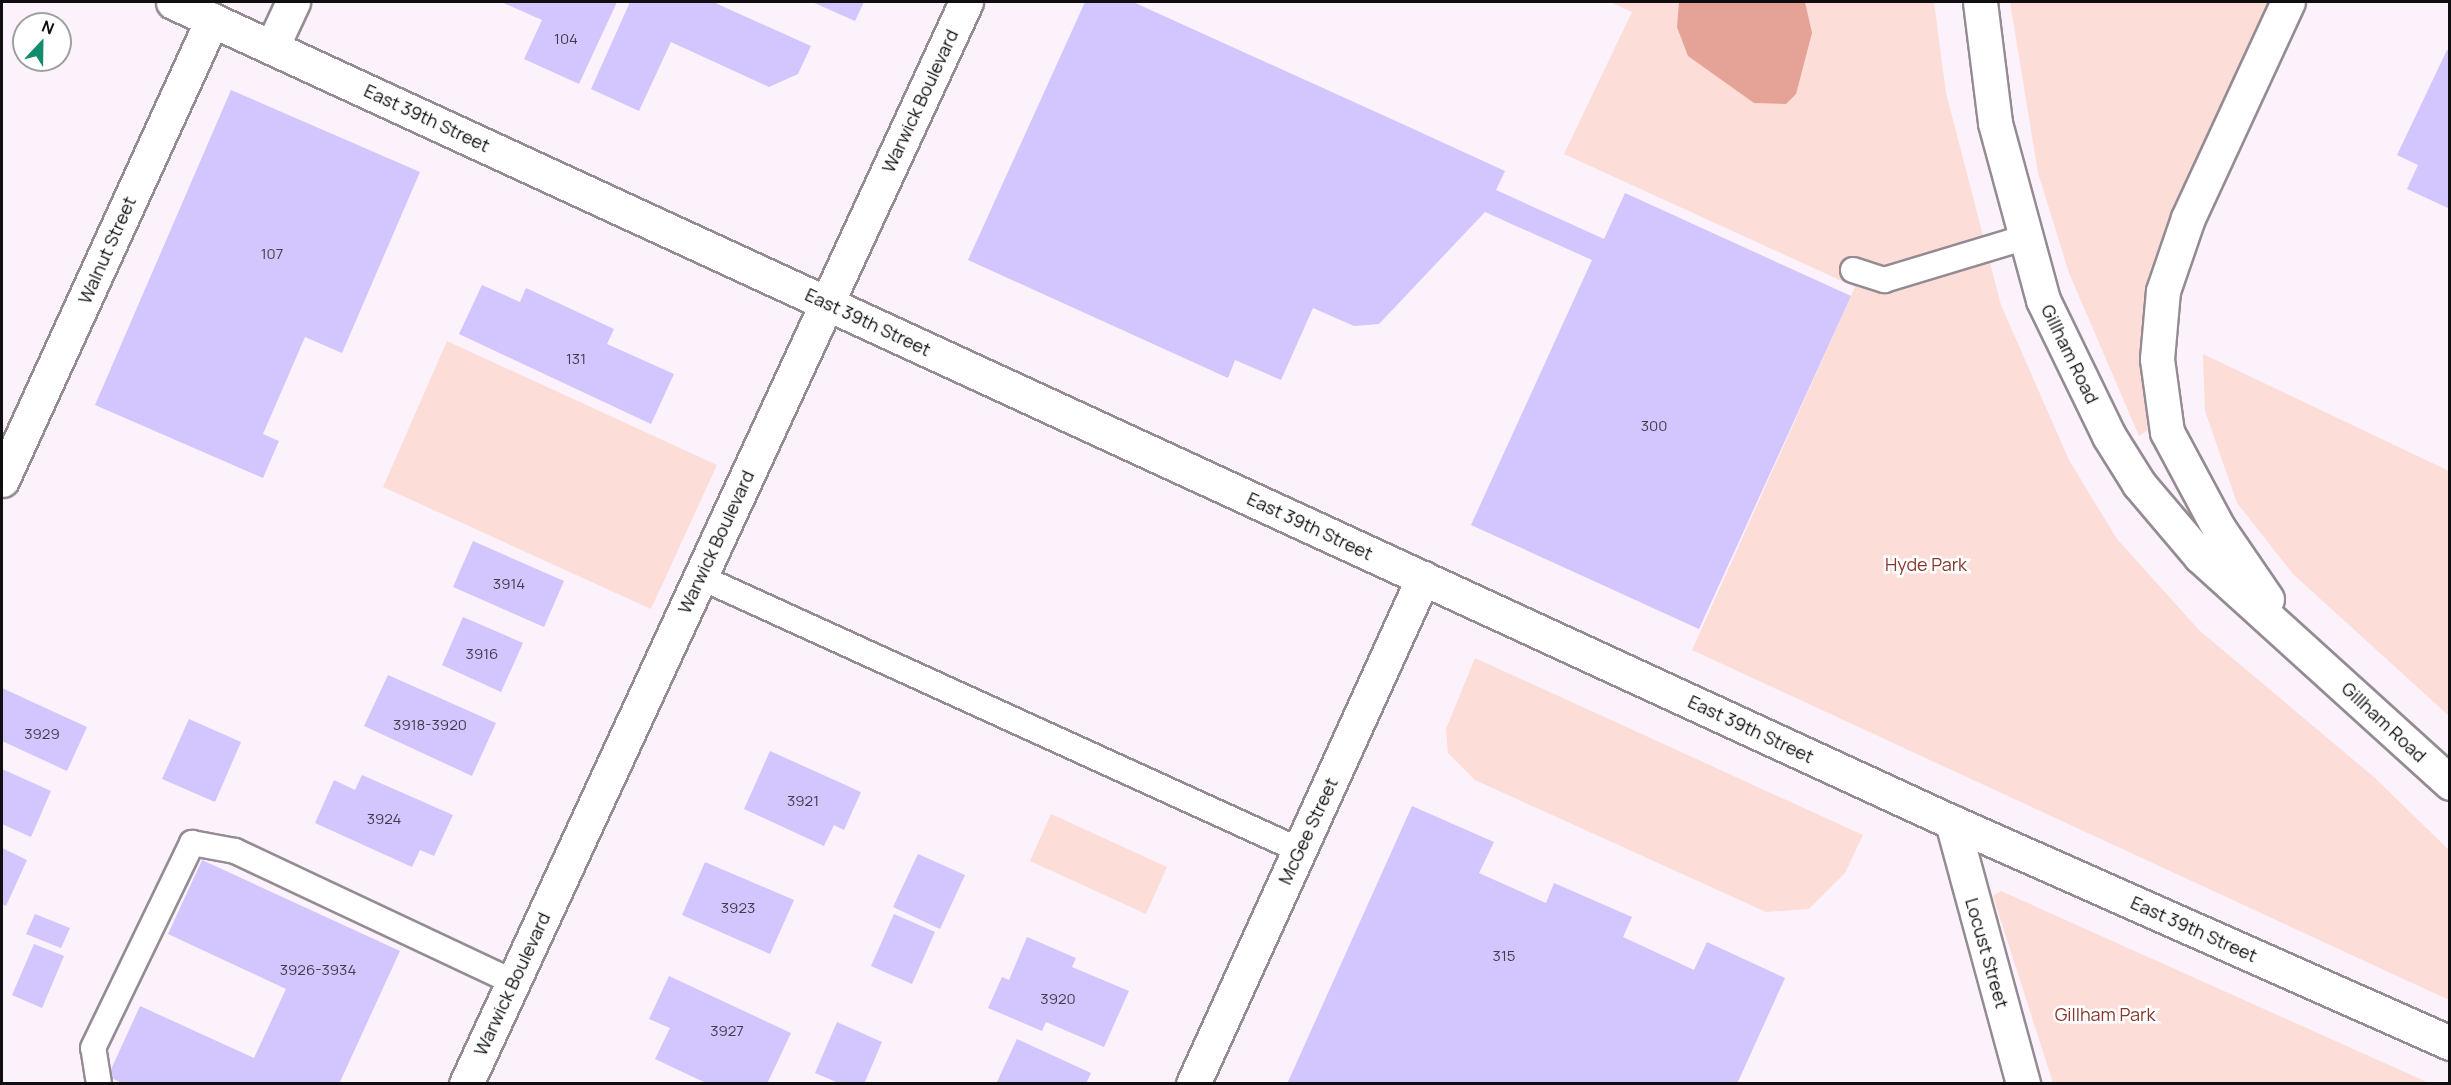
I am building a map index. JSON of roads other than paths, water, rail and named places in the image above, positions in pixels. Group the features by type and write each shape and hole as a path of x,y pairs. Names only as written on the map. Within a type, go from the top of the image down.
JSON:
{"main road":[{"name":"East 39th Street","path":"173,2 1952,822 2450,1043"},
{"path":"272,47 293,2"},
{"name":"Warwick Boulevard","path":"466,1083 966,2"},
{"name":"Gillham Road","path":"1980,2 1995,123 2043,300 2109,436 2139,484 2200,556 2293,638 2450,783"},
{"name":"Gillham Road","path":"2288,2 2188,218 2163,291 2157,359 2167,432 2220,529 2293,638"},
{"name":"Walnut Street","path":"2,480 212,20"},
{"name":"McGee Street","path":"1192,1083 1423,578"},
{"name":"Locust Street","path":"1952,822 2023,1083"}],"lane":[{"path":"1853,270 1884,280 2026,237"},
{"path":"700,577 1299,850"},
{"path":"99,1083 93,1048 192,843 235,851 513,982"}],"park label":[{"name":"Hyde Park","path":"1926,564"},
{"name":"Gillham Park","path":"2105,1014"}]}
